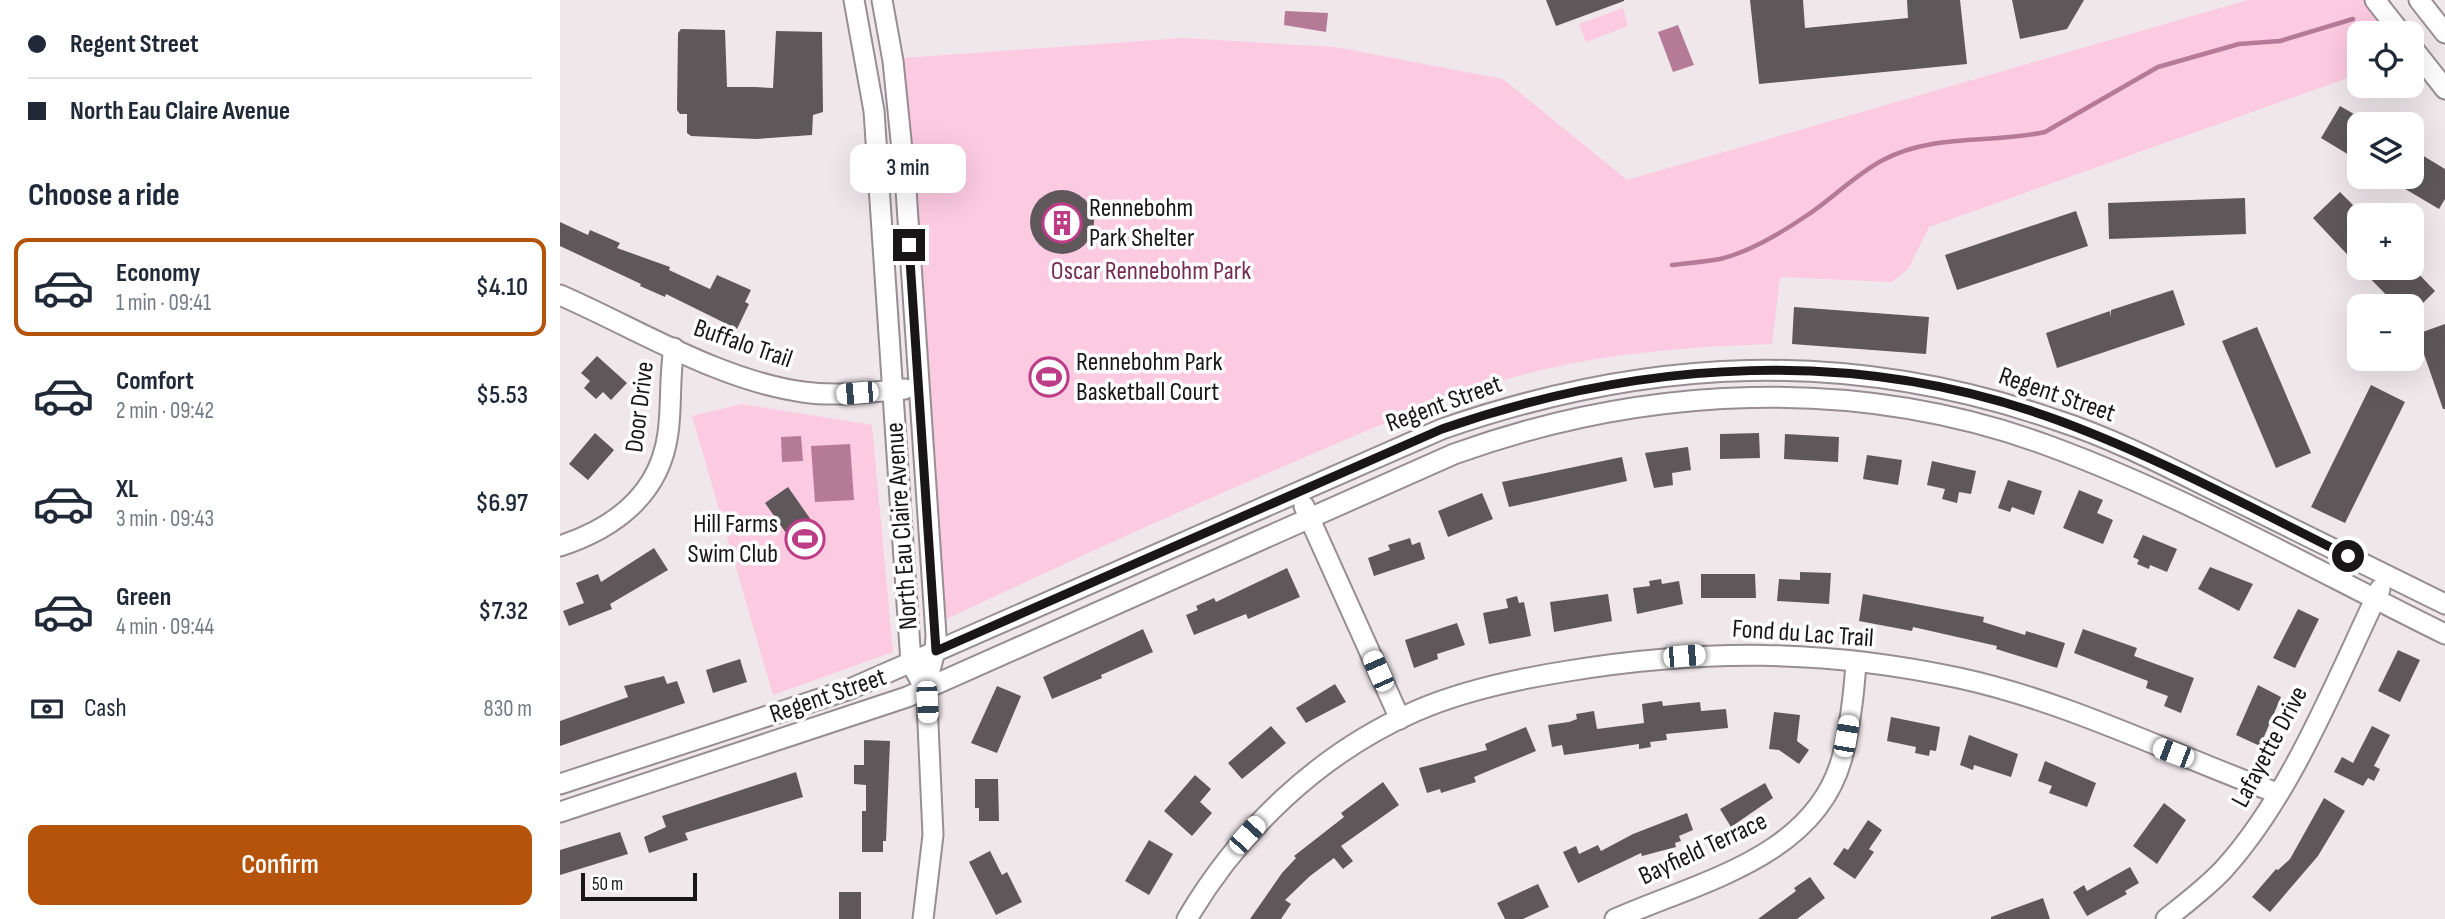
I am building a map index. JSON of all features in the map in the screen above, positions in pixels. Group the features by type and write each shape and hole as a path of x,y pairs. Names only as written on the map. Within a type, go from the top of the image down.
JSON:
{"street":[{"name":"North Eau Claire Avenue","path":"854,0 874,111 911,663 925,690"},
{"name":"North Eau Claire Avenue","path":"882,0 897,98 920,387 936,651 925,690"},
{"path":"2375,0 2392,21"},
{"path":"2419,0 2445,33"},
{"path":"2424,62 2445,89"},
{"name":"Buffalo Trail","path":"560,295 674,348 772,386 835,395 920,387"},
{"name":"Door Drive","path":"560,546 613,522 638,500 657,475 668,431 668,381 674,348"},
{"name":"Regent Street","path":"560,784 850,689 1442,429 1566,392 1672,373 1750,370 1835,372 1977,395 2059,420 2132,450 2445,604"},
{"name":"Regent Street","path":"560,812 825,727 925,690 1454,454 1571,418 1686,401 1763,397 1833,399 1955,418 2047,445 2122,475 2445,634"},
{"path":"1298,493 1400,719"},
{"name":"Lafayette Drive","path":"2166,919 2223,869 2264,818 2387,576"},
{"name":"Fond du Lac Trail","path":"1187,919 1217,869 1257,824 1335,758 1400,719 1461,695 1521,678 1646,660 1777,653 1960,678 2032,699 2277,793"},
{"name":"Bayfield Terrace","path":"1615,919 1766,854 1800,828 1820,805 1842,759 1856,662"},
{"path":"923,919 933,835 925,690"}],"green space":[{"name":"Oscar Rennebohm Park","path":"2248,0 2375,0 2392,21 2347,21 2347,78 1929,227 1908,269 1892,282 1780,277 1772,344 1701,347 1594,359 1490,384 1391,421 1250,481 942,621 903,58 1183,38 1335,47 1503,79 1627,180"},
{"path":"1623,8 1628,26 1586,42 1579,24"},
{"name":"Hill Farms Swim Club","path":"742,404 872,425 893,652 773,695 692,416"}],"shaded area":[{"path":"1285,11 1328,13 1326,32 1284,25"},
{"path":"1678,25 1694,65 1673,72 1658,32"},
{"path":"801,436 803,461 782,462 781,437"},
{"path":"850,444 854,500 815,502 811,446"}],"building":[{"path":"1546,0 1624,0 1624,1 1556,26"},
{"path":"1750,0 1803,0 1805,28 1908,18 1907,0 1960,0 1967,64 1759,84"},
{"path":"2012,0 2084,0 2067,29 2020,39"},
{"path":"681,29 725,30 727,87 773,88 776,31 822,32 823,112 813,115 812,135 756,139 691,136 687,133 687,114 680,114 677,110 678,33"},
{"path":"2340,106 2350,112 2347,112 2347,154 2321,138"},
{"path":"2424,156 2445,169 2445,199 2439,209 2405,189 2424,189"},
{"name":"Rennebohm Park Shelter","path":"1062,190 1080,196 1088,204 1094,222 1088,240 1080,248 1062,254 1044,248 1036,240 1030,222 1036,204 1044,196"},
{"path":"2340,192 2351,203 2347,203 2347,254 2313,218"},
{"path":"2245,198 2246,234 2109,239 2108,203"},
{"path":"2076,211 2088,246 1957,290 1945,255"},
{"path":"560,222 588,235 590,230 620,243 617,248 670,267 669,270 710,289 717,275 751,290 745,302 749,304 737,329 666,294 665,297 640,286 641,284 560,246"},
{"path":"2372,280 2424,280 2435,291 2424,302 2424,294 2385,294"},
{"path":"2173,290 2185,325 2057,368 2046,333 2110,311 2111,317 2111,310"},
{"path":"1794,307 1929,317 1926,354 1792,344"},
{"path":"2445,324 2445,409 2424,354 2424,332"},
{"path":"2257,327 2311,453 2276,468 2222,341"},
{"path":"597,356 627,383 611,400 603,392 596,399 584,388 590,381 581,373"},
{"path":"2371,385 2405,402 2345,523 2311,507"},
{"path":"595,433 614,450 588,480 569,464"},
{"path":"1759,433 1760,458 1720,459 1720,434"},
{"path":"1785,434 1839,437 1838,462 1784,459"},
{"path":"1688,447 1691,470 1672,473 1673,485 1654,488 1645,453"},
{"path":"1867,455 1902,460 1898,485 1863,479"},
{"path":"1622,457 1627,481 1509,507 1502,482"},
{"path":"1932,461 1976,471 1971,494 1959,492 1957,503 1942,499 1945,489 1927,485"},
{"path":"2008,480 2042,491 2034,515 2012,507 2010,512 1998,508"},
{"path":"788,487 816,527 809,532 817,544 805,552 797,540 793,543 765,503"},
{"path":"2079,490 2103,500 2097,513 2113,520 2103,544 2063,528"},
{"path":"1482,493 1493,519 1448,537 1438,511"},
{"path":"2143,535 2177,549 2167,572 2150,565 2149,569 2137,564 2139,560 2133,557"},
{"path":"1410,538 1412,545 1420,542 1425,559 1374,576 1368,558 1390,550 1388,545"},
{"path":"654,548 668,570 610,604 612,609 569,626 563,611 584,603 576,583 598,574 601,582"},
{"path":"2210,567 2253,584 2239,611 2198,589"},
{"path":"1287,568 1300,597 1248,619 1246,614 1194,635 1186,615 1198,610 1196,606 1214,598 1216,602"},
{"path":"1800,572 1831,573 1829,604 1777,601 1779,579 1800,580"},
{"path":"1701,574 1755,574 1756,598 1701,598"},
{"path":"1661,579 1662,584 1679,581 1683,604 1637,614 1633,588 1650,586 1649,581"},
{"path":"1608,594 1612,621 1554,632 1550,602"},
{"path":"1863,594 1984,617 1983,622 2025,635 2026,631 2065,643 2057,668 1996,649 1997,646 1913,627 1912,631 1859,621"},
{"path":"1517,596 1519,603 1524,602 1531,636 1489,644 1483,613 1508,608 1506,599"},
{"path":"2298,609 2319,619 2295,668 2273,658"},
{"path":"1457,623 1465,645 1437,654 1438,659 1414,668 1405,640"},
{"path":"1143,629 1153,652 1052,699 1043,677"},
{"path":"2083,629 2137,648 2134,656 2194,678 2181,713 2164,706 2168,696 2146,688 2148,681 2074,653"},
{"path":"2398,650 2420,660 2400,702 2378,691"},
{"path":"740,659 747,682 713,693 706,670"},
{"path":"664,676 667,684 677,681 685,703 560,746 560,721 628,697 624,686"},
{"path":"1335,684 1346,702 1306,723 1296,708"},
{"path":"2258,685 2281,697 2260,746 2236,735"},
{"path":"997,686 1021,696 997,753 971,743"},
{"path":"1662,701 1663,706 1700,702 1701,711 1726,709 1728,728 1666,734 1667,740 1650,742 1651,747 1639,749 1639,744 1564,755 1562,745 1552,747 1548,725 1569,722 1577,719 1576,714 1594,711 1597,729 1644,723 1642,704"},
{"path":"1774,712 1800,715 1797,741 1809,750 1799,764 1779,750 1769,749"},
{"path":"1891,717 1940,727 1936,751 1930,750 1929,756 1915,753 1916,747 1887,741"},
{"path":"1271,726 1286,743 1242,779 1228,763"},
{"path":"2372,726 2390,735 2374,766 2380,769 2374,781 2368,778 2363,786 2334,772 2342,757 2353,763"},
{"path":"1526,727 1536,751 1474,777 1476,782 1441,793 1440,789 1427,793 1419,768 1487,750 1485,744"},
{"path":"1969,735 2018,754 2011,777 1974,765 1973,770 1960,765"},
{"path":"864,740 890,741 886,841 883,841 883,852 862,852 862,811 866,811 866,785 854,784 854,765 864,765"},
{"path":"2045,761 2096,783 2087,807 2049,793 2052,786 2038,781"},
{"path":"796,772 803,797 685,833 688,840 649,853 644,837 666,827 662,816"},
{"path":"1195,775 1211,789 1200,802 1212,813 1192,836 1164,811"},
{"path":"975,779 998,779 999,821 979,821 979,808 975,808"},
{"path":"1383,782 1399,805 1341,846 1353,861 1343,869 1334,858 1310,876 1285,900 1291,904 1281,919 1250,919 1282,873 1296,858 1294,856 1344,817 1341,813"},
{"path":"1765,783 1773,798 1731,827 1720,809"},
{"path":"2324,798 2345,811 2318,856 2270,912 2252,897 2276,869 2290,859"},
{"path":"2164,803 2186,820 2157,864 2133,846"},
{"path":"1687,813 1693,830 1679,836 1681,841 1675,843 1676,847 1642,856 1641,853 1578,883 1563,852 1576,846 1579,854 1598,845 1601,851 1633,834"},
{"path":"1868,820 1882,830 1869,849 1874,852 1855,879 1833,864 1844,848 1848,850"},
{"path":"620,832 628,854 560,875 560,850"},
{"path":"1149,840 1173,854 1149,895 1125,881"},
{"path":"990,851 1002,875 1007,872 1022,902 996,915 969,862"},
{"path":"2130,867 2139,883 2125,891 2127,894 2087,916 2073,892 2084,885 2087,891"},
{"path":"1810,877 1825,898 1797,919 1758,919 1796,891 1794,888"},
{"path":"1538,884 1549,907 1523,919 1505,919 1497,903"},
{"path":"839,892 861,892 861,919 839,919"},
{"path":"2043,898 2050,919 1991,919 1991,917"}],"waterway":[{"path":"1672,265 1720,259 1753,247 1806,216 1873,166 1902,152 1943,142 2045,132 2158,67 2239,44 2280,41 2353,19"}],"place":[{"name":"Rennebohm Park Shelter","path":"1062,223"},
{"name":"Rennebohm Park Basketball Court","path":"1049,377"},
{"name":"Hill Farms Swim Club","path":"805,539"}],"route":[{"path":"909,245 936,651 1442,429 1528,401 1672,373 1750,370 1835,372 1881,377 1977,395 2059,420 2132,450 2348,556"}]}
